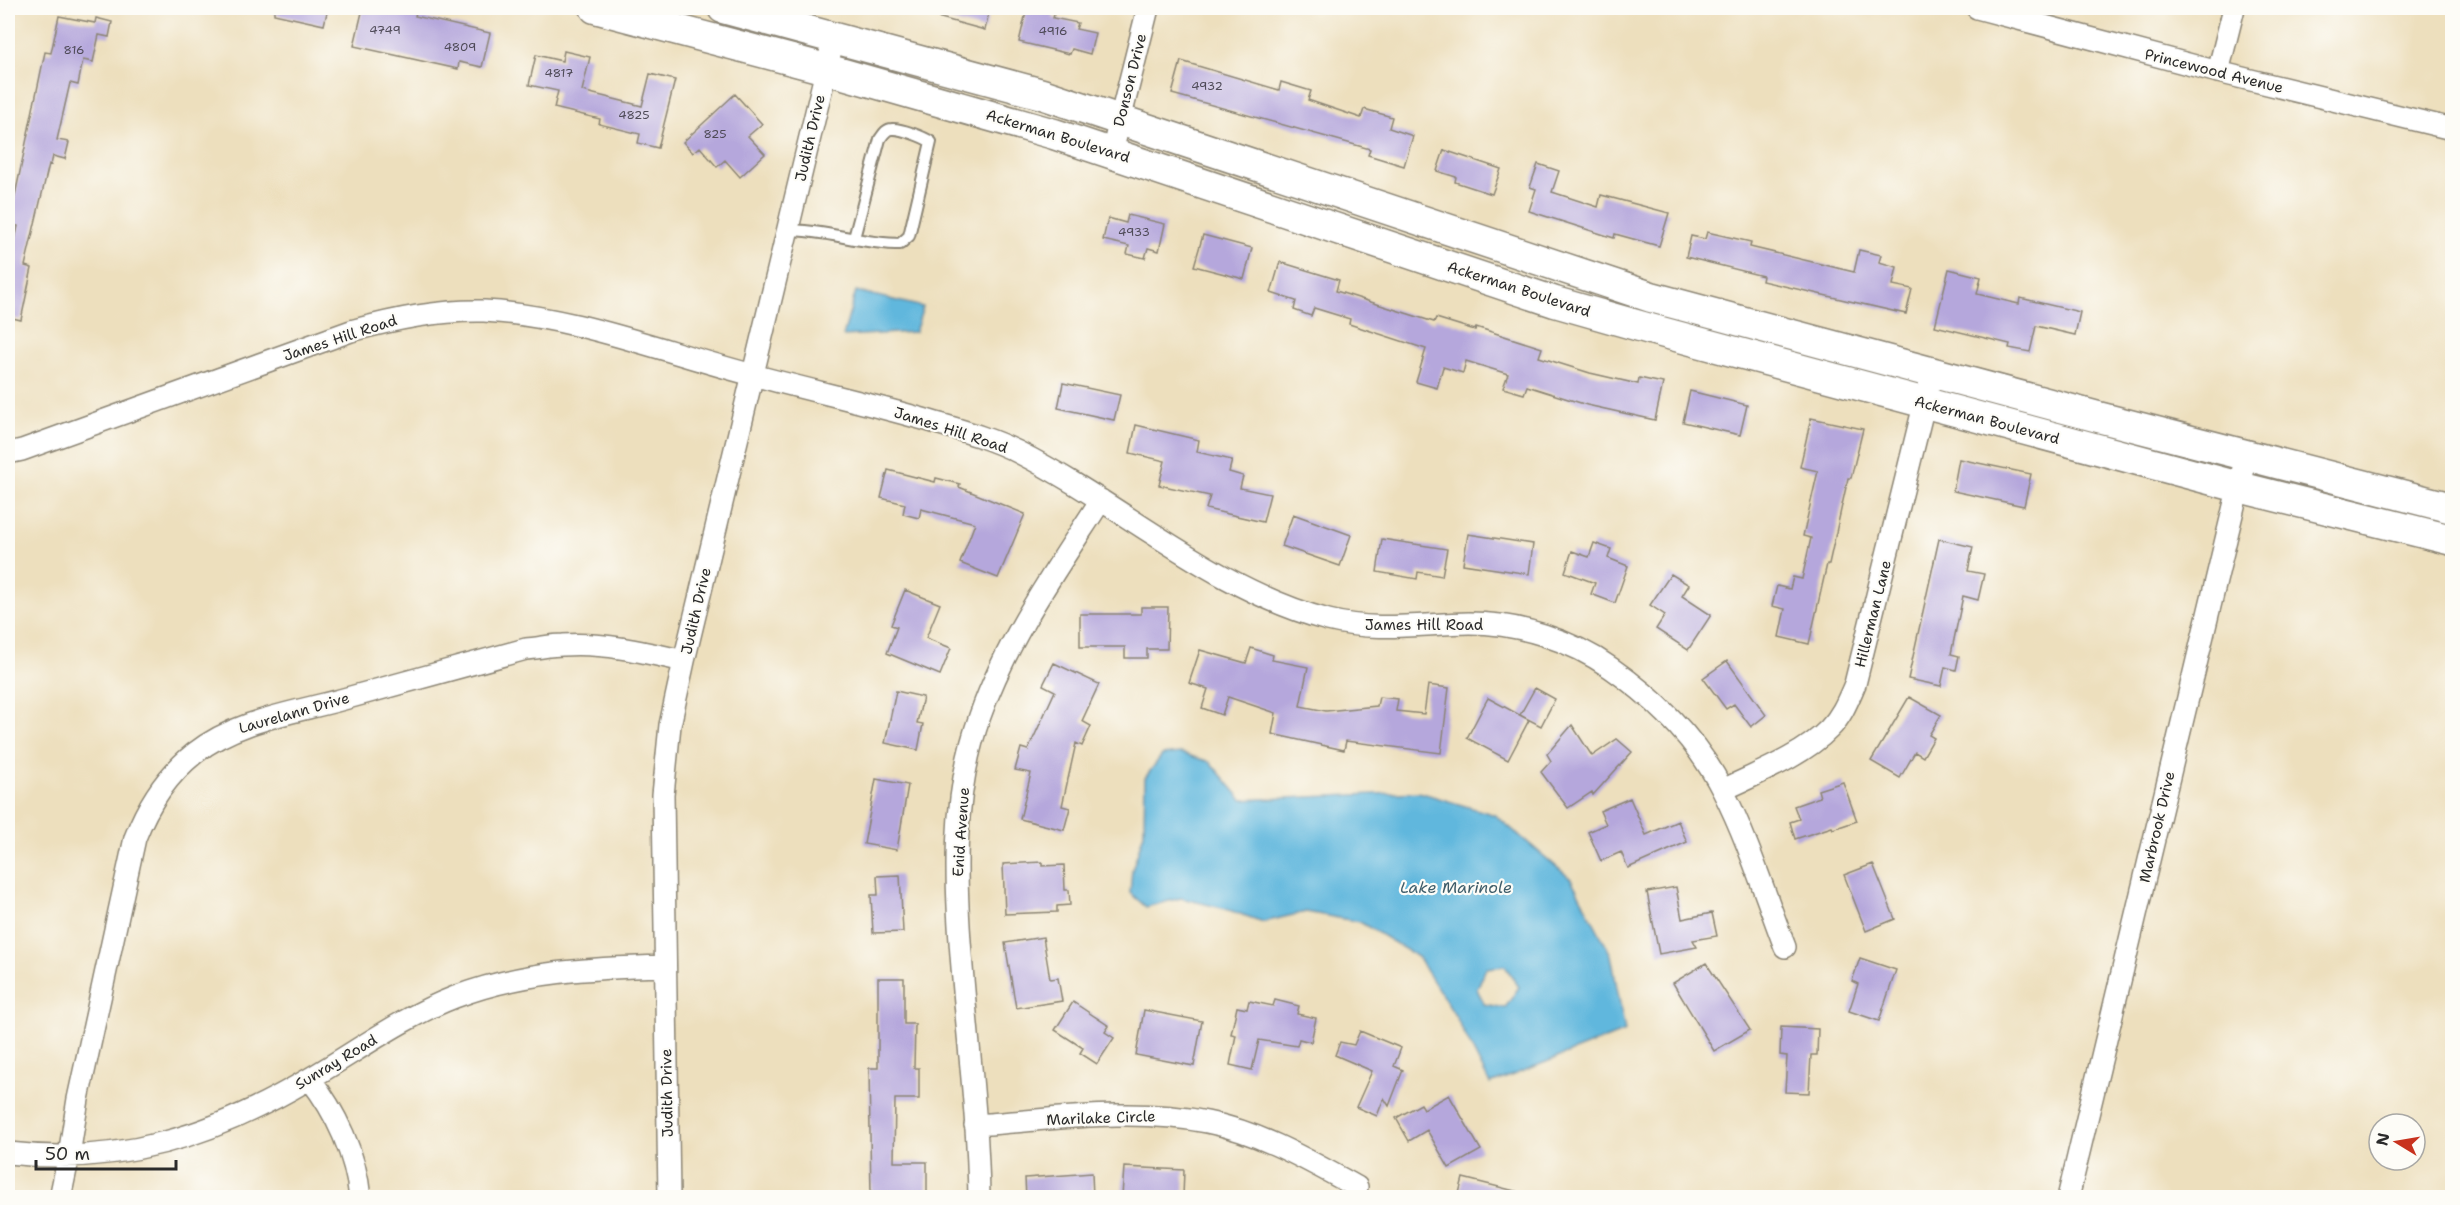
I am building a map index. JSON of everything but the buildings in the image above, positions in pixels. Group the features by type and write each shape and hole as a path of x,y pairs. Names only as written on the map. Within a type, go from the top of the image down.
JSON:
{"street":[{"name":"Ackerman Boulevard","path":"595,8 826,69 1112,152 1555,302 2239,487 2452,540"},
{"path":"723,8 1042,94 1651,297 2246,456 2452,508"},
{"name":"Donson Drive","path":"1112,152 1148,8"},
{"name":"Princewood Avenue","path":"1977,8 2218,72 2452,129"},
{"path":"2218,72 2234,8"},
{"name":"Judith Drive","path":"669,1197 663,795 667,740 751,375 834,37"},
{"name":"James Hill Road","path":"8,453 22,450 351,331 400,318 435,313 480,311 510,313 564,323 975,434 1014,450 1101,500 1184,554 1235,582 1291,607 1328,620 1361,626 1390,628 1472,623 1508,626 1543,634 1574,646 1606,664 1639,688 1671,717 1694,745 1723,790 1785,947"},
{"name":"Hillerman Lane","path":"1723,790 1814,743 1844,711 1855,684 1932,372"},
{"name":"Marbrook Drive","path":"2068,1197 2246,456"},
{"name":"Enid Avenue","path":"980,1197 959,927 956,861 960,803 969,753 979,718 997,671 1015,636 1101,500"},
{"name":"Laurelann Drive","path":"60,1197 78,1099 135,838 144,815 159,789 196,752 218,738 263,720 526,650 585,644 645,652 684,662"},
{"name":"Sunray Road","path":"8,1153 39,1156 69,1155 129,1150 174,1141 250,1112 310,1079 413,1016 454,997 492,984 530,975 576,969 665,966"},
{"path":"310,1079 341,1128 360,1197"},
{"name":"Marilake Circle","path":"975,1125 1133,1114 1171,1116 1209,1122 1278,1146 1357,1187"}],"lane":[{"path":"788,230 810,230 882,244 900,243 909,236 931,142 925,138 892,129 886,131 880,139 854,238"}],"water":[{"path":"856,291 923,307 915,332 843,336"},
{"name":"Lake Marinole","path":"1181,753 1210,762 1242,800 1419,792 1495,815 1571,879 1611,955 1625,1031 1490,1084 1456,1017 1418,957 1360,922 1306,912 1263,922 1226,909 1181,898 1146,907 1130,893 1132,870 1144,833 1145,778 1162,755","holes":["1505,966 1519,987 1505,1008 1484,1004 1477,989 1486,968"]}]}
